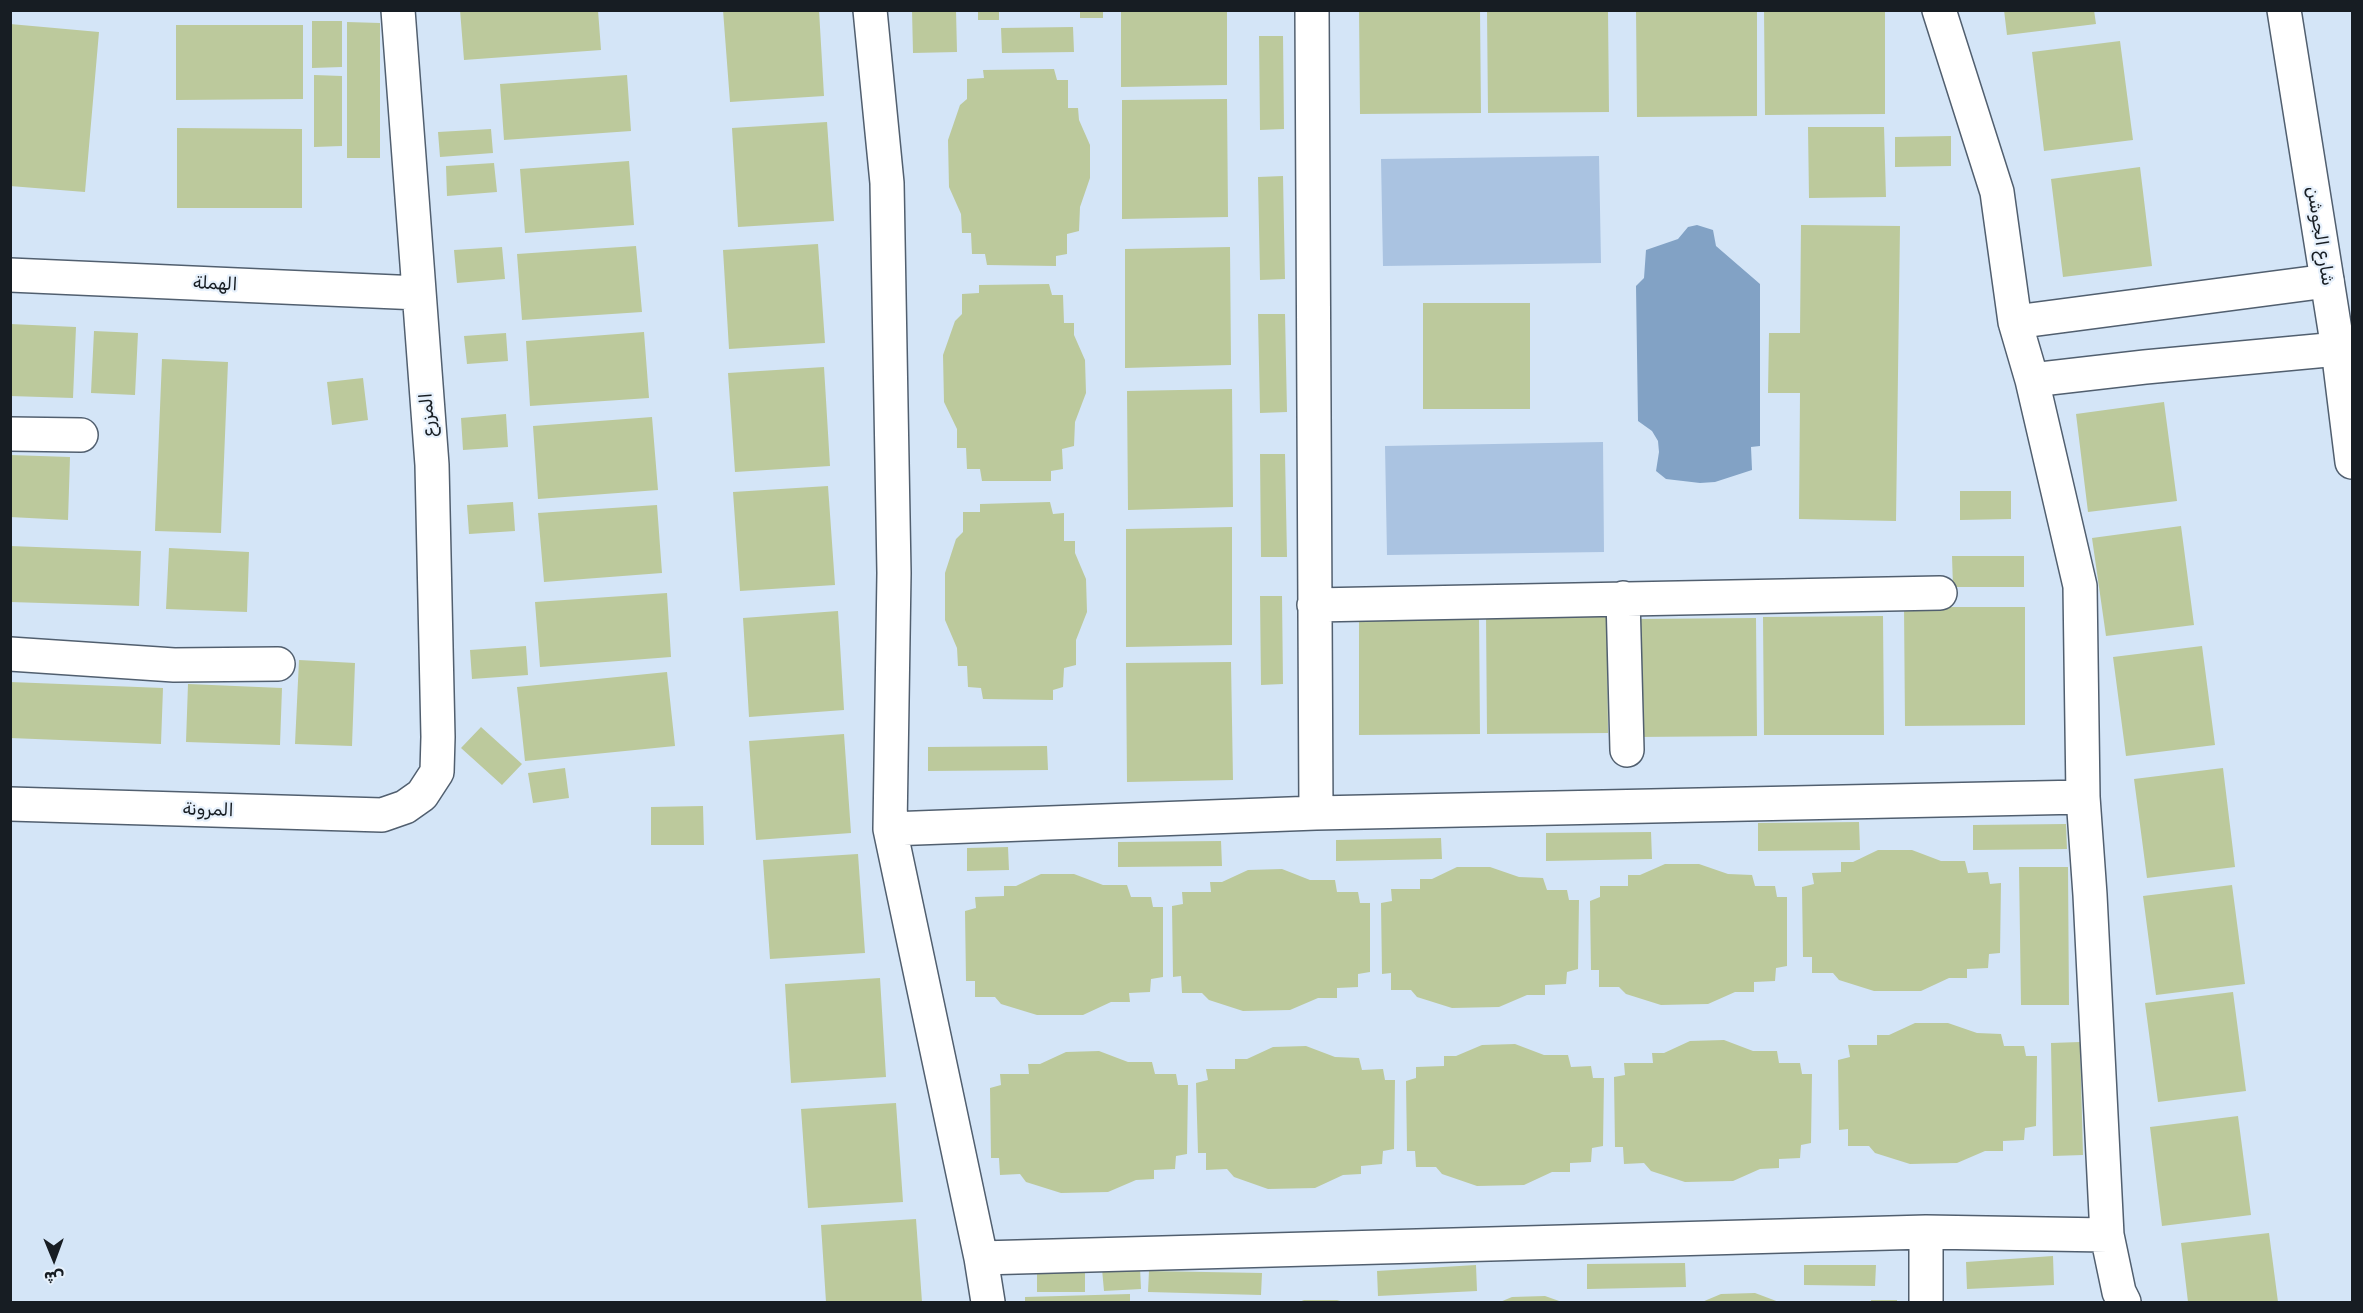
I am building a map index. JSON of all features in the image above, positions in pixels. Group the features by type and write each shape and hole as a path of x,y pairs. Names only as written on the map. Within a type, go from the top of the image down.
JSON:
{"street":[{"name":"المزرع","path":"398,10 432,465 438,748 437,772 422,795 405,807"},
{"path":"870,10 887,183 894,573 890,829 981,1258 988,1302"},
{"path":"1312,10 1316,813"},
{"path":"1939,10 1998,192 2015,322 2032,380 2079,586 2083,797 2107,1235 2124,1302"},
{"name":"شارع الجوشن","path":"2284,10 2338,349 2352,462"},
{"name":"الهملة","path":"10,275 419,293"},
{"path":"2015,322 2327,281"},
{"path":"2032,380 2338,349"},
{"path":"10,434 81,435"},
{"path":"1314,605 1940,593"},
{"path":"1623,598 1627,750"},
{"path":"10,654 174,665 278,664"},
{"path":"890,829 1316,813 2083,797"},
{"name":"المرونة","path":"10,804 382,815 405,807"},
{"path":"981,1258 1926,1232 2107,1235"},
{"path":"1926,1232 1926,1302"}],"shaded area":[{"path":"1599,156 1601,263 1383,266 1381,159"},
{"path":"1697,225 1713,230 1716,246 1760,284 1760,446 1751,447 1752,470 1715,482 1700,483 1666,479 1656,471 1658,441 1652,431 1638,421 1636,286 1644,278 1646,250 1678,239 1688,227"},
{"path":"1603,442 1604,552 1387,555 1385,446"}],"building":[{"path":"460,10 598,10 601,50 464,60"},
{"path":"723,10 819,10 824,96 730,102"},
{"path":"912,10 956,10 957,52 913,53"},
{"path":"978,10 999,10 999,20 978,20"},
{"path":"1080,10 1103,10 1103,18 1080,18"},
{"path":"1121,10 1227,10 1227,85 1121,87"},
{"path":"1359,10 1480,10 1481,113 1360,114"},
{"path":"1487,10 1608,10 1609,112 1488,113"},
{"path":"1636,10 1757,10 1757,116 1637,117"},
{"path":"1764,10 1885,10 1885,114 1765,115"},
{"path":"2004,10 2094,10 2096,24 2007,35"},
{"path":"312,21 342,21 342,67 312,68"},
{"path":"347,22 380,23 380,158 347,158"},
{"path":"10,24 99,32 85,192 10,186"},
{"path":"176,25 303,25 303,99 176,100"},
{"path":"1073,27 1074,52 1002,53 1001,28"},
{"path":"1259,36 1283,36 1284,129 1260,130"},
{"path":"2120,41 2133,140 2044,151 2032,52"},
{"path":"1054,69 1057,80 1068,80 1068,108 1078,108 1079,120 1090,145 1090,178 1080,207 1079,231 1067,234 1067,254 1056,256 1056,266 987,265 985,254 972,254 971,233 962,233 961,214 949,187 948,140 960,105 967,99 967,79 984,78 983,70"},
{"path":"314,75 342,76 342,146 314,147"},
{"path":"627,75 631,131 504,140 500,84"},
{"path":"1227,99 1228,217 1122,219 1122,100"},
{"path":"827,122 834,221 738,227 732,128"},
{"path":"1808,127 1884,127 1886,197 1809,198"},
{"path":"177,128 302,129 302,208 177,208"},
{"path":"491,129 493,153 440,157 438,132"},
{"path":"1951,136 1951,166 1895,167 1895,137"},
{"path":"629,161 634,225 525,233 520,169"},
{"path":"494,163 497,192 447,196 446,166"},
{"path":"2140,167 2152,266 2063,277 2051,179"},
{"path":"1283,176 1285,279 1260,280 1258,177"},
{"path":"1801,225 1900,226 1896,521 1799,519 1800,393 1768,393 1769,333 1800,333"},
{"path":"818,244 825,343 729,349 723,250"},
{"path":"636,246 642,312 522,320 517,254"},
{"path":"502,247 505,279 457,283 454,250"},
{"path":"1230,247 1231,365 1125,368 1125,249"},
{"path":"1049,284 1052,295 1063,295 1064,323 1074,323 1074,335 1085,360 1086,393 1075,422 1074,446 1062,449 1063,469 1051,471 1051,481 982,481 980,469 967,469 966,448 957,448 957,429 944,402 943,355 955,321 962,314 962,294 979,293 979,285"},
{"path":"1423,303 1530,303 1530,409 1423,409"},
{"path":"1258,314 1285,314 1287,412 1260,413"},
{"path":"10,324 76,327 73,398 10,396"},
{"path":"94,331 138,333 135,395 91,393"},
{"path":"644,332 649,398 530,406 526,341"},
{"path":"506,333 508,361 467,364 464,336"},
{"path":"162,359 228,362 221,533 155,531"},
{"path":"824,367 830,466 735,472 728,373"},
{"path":"363,378 368,420 332,425 327,382"},
{"path":"1232,389 1233,507 1128,510 1127,391"},
{"path":"2164,402 2177,501 2088,512 2076,414"},
{"path":"506,414 508,447 463,450 461,418"},
{"path":"652,417 658,490 538,499 533,426"},
{"path":"1260,454 1285,454 1287,557 1261,557"},
{"path":"10,455 70,457 68,520 10,517"},
{"path":"828,486 835,585 740,591 733,492"},
{"path":"1960,491 2011,491 2011,519 1960,520"},
{"path":"513,502 515,531 469,534 467,505"},
{"path":"1050,502 1053,514 1064,513 1064,541 1075,541 1075,553 1086,579 1087,612 1076,640 1076,665 1064,668 1063,687 1053,690 1053,700 983,699 981,688 968,687 967,666 958,666 957,648 945,620 945,573 956,539 963,532 963,512 980,512 980,504"},
{"path":"657,505 662,573 544,582 538,513"},
{"path":"2181,526 2194,625 2106,636 2092,538"},
{"path":"1232,527 1232,645 1126,647 1126,529"},
{"path":"10,546 141,551 139,606 10,602"},
{"path":"169,548 249,552 247,612 166,609"},
{"path":"1952,556 2024,556 2024,587 1953,587"},
{"path":"667,593 671,657 540,667 535,602"},
{"path":"1260,596 1282,596 1283,684 1261,685"},
{"path":"1904,607 2025,607 2025,725 1905,726"},
{"path":"838,611 844,710 749,717 743,618"},
{"path":"1607,614 1608,733 1487,734 1486,615"},
{"path":"1479,616 1480,734 1359,735 1359,617"},
{"path":"1883,616 1884,735 1764,735 1763,617"},
{"path":"1756,618 1757,736 1636,737 1635,619"},
{"path":"526,646 528,675 472,679 470,650"},
{"path":"2202,646 2215,745 2126,756 2113,657"},
{"path":"299,660 355,663 352,746 295,744"},
{"path":"1231,662 1233,780 1127,782 1126,663"},
{"path":"667,672 675,746 525,761 517,687"},
{"path":"10,682 163,688 161,744 10,738"},
{"path":"188,684 282,688 280,745 186,742"},
{"path":"481,727 522,764 502,785 461,748"},
{"path":"844,734 851,833 756,840 749,741"},
{"path":"1047,746 1048,770 928,771 928,747"},
{"path":"565,768 569,798 533,803 528,773"},
{"path":"2223,768 2235,867 2147,878 2134,779"},
{"path":"703,806 704,845 651,845 651,807"},
{"path":"1859,822 1860,850 1758,851 1758,823"},
{"path":"2066,824 2067,849 1973,850 1973,825"},
{"path":"1651,832 1652,859 1546,861 1546,833"},
{"path":"1441,838 1442,859 1336,861 1336,840"},
{"path":"1221,841 1222,866 1118,867 1118,842"},
{"path":"1008,847 1009,870 967,871 967,848"},
{"path":"1878,850 1912,850 1941,861 1965,861 1968,873 1988,872 1990,884 2001,883 2000,953 1989,954 1988,968 1967,969 1967,978 1949,978 1921,991 1874,991 1839,980 1833,973 1812,973 1812,957 1803,957 1802,887 1814,884 1812,873 1841,872 1841,862 1853,862"},
{"path":"858,854 865,953 770,959 763,860"},
{"path":"1665,864 1699,864 1728,874 1752,875 1755,886 1775,886 1777,897 1787,897 1787,966 1776,968 1775,981 1754,982 1754,992 1735,992 1708,1004 1661,1005 1626,994 1619,987 1599,987 1599,970 1591,970 1590,901 1600,897 1600,886 1628,886 1628,875 1640,875"},
{"path":"1457,867 1490,867 1519,877 1543,878 1547,890 1567,890 1569,900 1579,900 1578,969 1567,972 1566,984 1545,985 1545,995 1527,995 1499,1007 1452,1008 1417,997 1411,990 1391,990 1391,973 1382,974 1381,903 1392,901 1391,889 1420,889 1420,879 1432,879"},
{"path":"2019,867 2068,867 2069,1005 2021,1005"},
{"path":"1282,869 1310,880 1335,880 1337,892 1358,892 1360,903 1370,903 1370,972 1358,974 1358,987 1337,988 1337,998 1318,998 1290,1010 1243,1011 1209,1000 1202,993 1182,993 1181,976 1173,977 1172,906 1183,904 1182,892 1211,892 1210,882 1222,882 1248,870"},
{"path":"1041,874 1074,874 1103,885 1127,885 1131,897 1151,897 1153,907 1163,907 1163,977 1151,979 1150,992 1129,993 1130,1002 1111,1002 1083,1015 1037,1015 1001,1004 995,997 975,997 975,981 966,981 965,911 976,908 975,897 1004,896 1004,886 1016,886"},
{"path":"2232,885 2245,984 2156,995 2143,896"},
{"path":"880,978 886,1077 791,1083 785,984"},
{"path":"2233,992 2246,1091 2158,1102 2145,1003"},
{"path":"1915,1023 1948,1023 1977,1033 2001,1034 2004,1046 2024,1046 2026,1056 2037,1056 2036,1126 2025,1128 2024,1140 2003,1141 2003,1151 1985,1151 1957,1163 1910,1164 1875,1153 1869,1146 1848,1146 1848,1129 1839,1130 1838,1060 1850,1057 1848,1045 1877,1045 1877,1035 1889,1035"},
{"path":"1724,1040 1753,1051 1777,1051 1779,1063 1800,1063 1802,1074 1812,1074 1811,1143 1801,1145 1800,1158 1779,1159 1779,1168 1760,1169 1733,1181 1685,1182 1651,1171 1644,1163 1624,1164 1623,1147 1615,1147 1614,1077 1625,1075 1624,1063 1653,1063 1652,1053 1664,1053 1690,1041"},
{"path":"2080,1042 2083,1155 2053,1156 2051,1043"},
{"path":"1515,1044 1544,1055 1568,1055 1571,1067 1591,1066 1593,1078 1604,1078 1603,1146 1592,1148 1591,1162 1570,1163 1570,1172 1552,1172 1524,1185 1477,1186 1442,1174 1436,1167 1416,1167 1415,1151 1407,1151 1406,1081 1416,1078 1416,1067 1444,1066 1444,1056 1456,1056 1482,1045"},
{"path":"1306,1046 1335,1057 1359,1058 1362,1070 1383,1069 1385,1080 1395,1080 1394,1149 1383,1151 1382,1164 1361,1166 1361,1174 1343,1175 1315,1188 1268,1189 1234,1177 1227,1169 1206,1170 1206,1153 1198,1153 1196,1083 1208,1080 1206,1069 1235,1069 1235,1059 1247,1059 1273,1047"},
{"path":"1099,1051 1128,1062 1152,1062 1155,1074 1176,1074 1178,1085 1188,1085 1187,1154 1176,1156 1175,1169 1154,1170 1154,1179 1136,1180 1108,1192 1061,1193 1026,1182 1020,1174 1000,1175 999,1158 991,1158 990,1088 1001,1085 1000,1074 1029,1074 1028,1064 1040,1064 1066,1052"},
{"path":"896,1103 903,1202 808,1208 801,1109"},
{"path":"2238,1116 2251,1215 2162,1226 2150,1127"},
{"path":"916,1219 922,1302 826,1302 821,1225"},
{"path":"2269,1233 2278,1302 2188,1302 2181,1243"},
{"path":"2053,1256 2054,1285 1967,1289 1966,1262"},
{"path":"1685,1263 1686,1287 1587,1289 1587,1264"},
{"path":"1476,1265 1477,1291 1378,1296 1377,1271"},
{"path":"1804,1265 1876,1265 1875,1286 1804,1285"},
{"path":"1140,1267 1141,1289 1104,1291 1102,1269"},
{"path":"1037,1271 1085,1272 1085,1292 1037,1292"},
{"path":"1149,1271 1262,1273 1261,1295 1148,1292"},
{"path":"1755,1293 1779,1302 1702,1302 1721,1294"},
{"path":"1130,1294 1130,1302 1025,1302 1025,1297"},
{"path":"1545,1296 1562,1302 1500,1302 1512,1297"},
{"path":"1337,1300 1344,1302 1299,1302"},
{"path":"1871,1300 1897,1300 1897,1302 1871,1302"}]}
